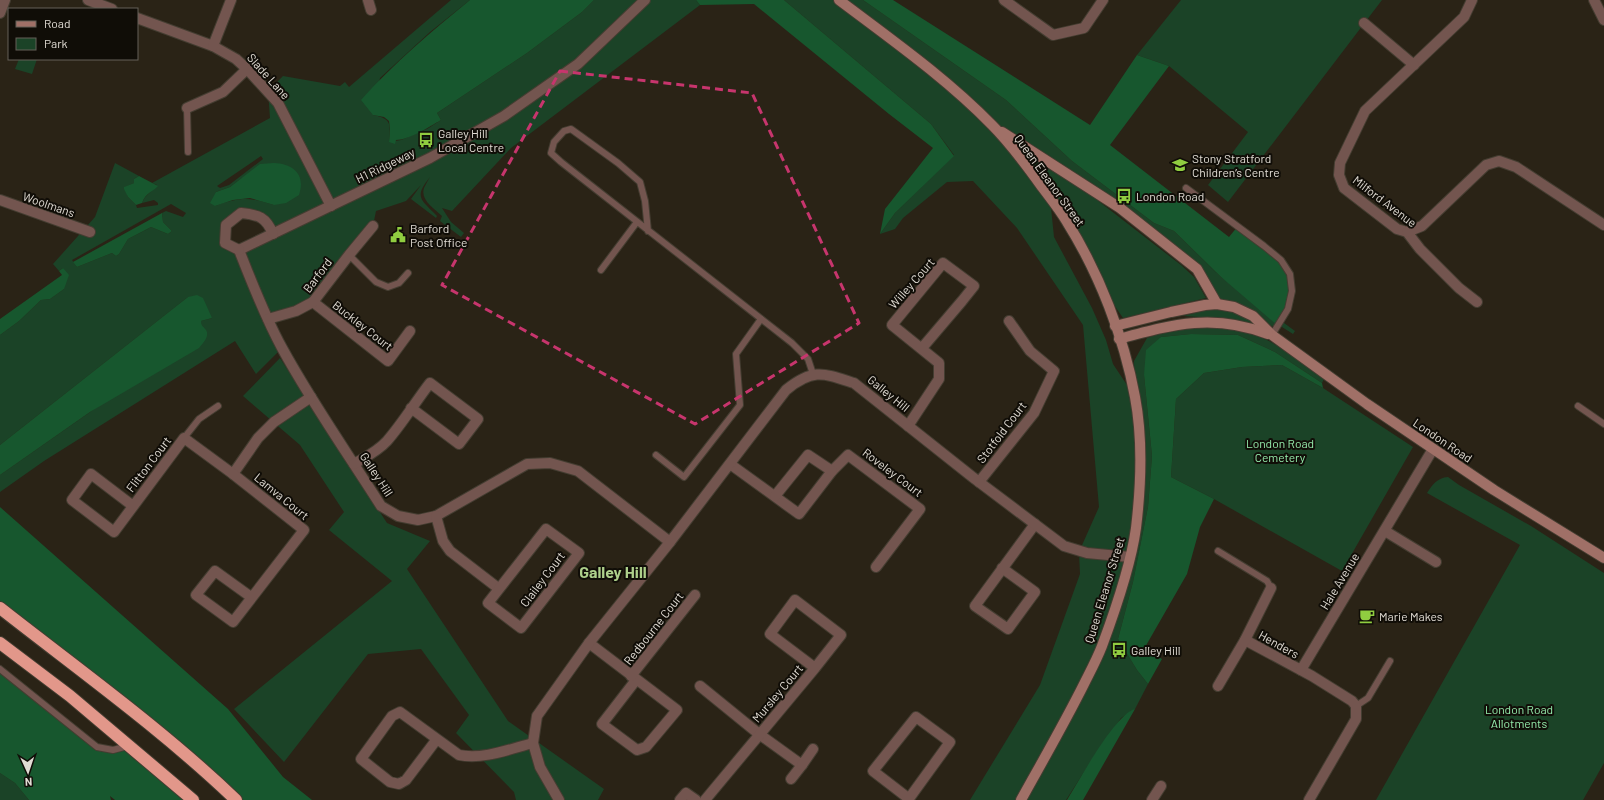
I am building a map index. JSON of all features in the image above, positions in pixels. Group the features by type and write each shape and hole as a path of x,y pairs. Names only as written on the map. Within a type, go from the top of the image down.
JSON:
{"highway":[{"path":"0,608 149,725 212,777 236,800"},
{"path":"0,643 70,696 193,800"}],"street":[{"path":"0,13 5,0"},
{"path":"88,0 109,8"},
{"path":"213,46 231,0"},
{"name":"H1 Ridgeway","path":"239,250 430,158 504,116 578,64 645,0"},
{"name":"Queen Eleanor Street","path":"839,0 928,68 994,126 1067,221 1099,283 1115,326 1135,398 1140,445 1136,530 1117,604 1102,648 1068,717 1021,800"},
{"path":"1004,0 1053,35 1084,28 1102,0"},
{"name":"Milford Avenue","path":"1472,0 1464,17 1365,111 1340,163 1339,175 1344,188 1396,229 1408,232 1420,249 1459,288 1477,302"},
{"path":"1594,0 1604,20"},
{"name":"Slade Lane","path":"138,18 213,46 236,59 278,103 331,206"},
{"path":"1364,23 1414,64"},
{"path":"187,108 223,92 247,70"},
{"path":"994,126 1120,208 1197,268 1217,304"},
{"path":"1408,232 1422,226 1486,164 1499,161 1516,167 1604,225"},
{"name":"Woolmans","path":"0,200 90,232"},
{"path":"239,250 225,243 226,225 241,213 257,215 268,223 273,234"},
{"name":"Barford","path":"268,319 296,311 313,302 373,226"},
{"name":"Galley Hill","path":"239,250 258,298 282,348 311,397 381,506 398,516 418,520 436,516 527,464 550,463 578,471 670,542"},
{"name":"Willey Court","path":"908,426 939,379 939,363 892,325 943,264 974,286 922,348"},
{"name":"Buckley Court","path":"313,302 388,361 410,331"},
{"name":"London Road","path":"1115,326 1177,310 1217,304 1234,307 1253,316 1272,335 1366,404 1494,490 1604,558"},
{"name":"Stotfold Court","path":"979,482 1034,413 1054,371 1030,351 1009,321"},
{"name":"London Road","path":"1119,339 1176,325 1204,322 1242,325 1272,335"},
{"path":"559,800 540,767 533,743 537,716 589,643 670,542 786,390 800,379 813,374"},
{"name":"Galley Hill","path":"813,374 831,376 854,383 979,482 1064,546 1086,553 1130,557"},
{"path":"354,464 375,452 387,441 411,408 430,383 478,419 459,444 411,408"},
{"path":"233,474 258,438 274,422 311,397"},
{"name":"Flitton Court","path":"133,506 91,474 72,500 114,532 184,438 233,474"},
{"name":"Hale Avenue","path":"1301,670 1433,449"},
{"name":"Roveley Court","path":"730,464 799,514 832,471 848,454 920,509 876,567"},
{"path":"775,496 808,455 832,471"},
{"name":"Lamva Court","path":"233,474 304,530 233,622 196,595 215,571 251,597"},
{"path":"436,516 443,541 450,551 498,588"},
{"path":"1002,568 1035,592 1008,630 975,606 1002,568 1034,524"},
{"name":"Clailey Court","path":"546,529 578,553 522,628 488,603 498,588 546,529"},
{"path":"1385,531 1436,562"},
{"name":"Henders","path":"1218,686 1245,640 1270,588"},
{"name":"Redbourne Court","path":"589,643 633,678 677,710 646,747 637,750 602,724 633,678 695,595"},
{"name":"Mursley Court","path":"705,800 815,668 841,635 795,600 770,634 815,668"},
{"name":"Henders","path":"1245,640 1301,670"},
{"path":"1301,670 1352,701 1356,706 1356,719 1309,800"},
{"name":"Mursley Court","path":"700,686 759,734"},
{"path":"437,739 406,780 399,784 390,782 361,759 392,716 400,712 460,755 488,755 533,743"},
{"path":"916,717 950,742 908,799 873,771 916,717"},
{"path":"759,734 802,765"},
{"path":"791,779 813,749"},
{"path":"1152,800 1160,786"},
{"path":"680,800 686,793 696,800"}],"lane":[{"path":"187,108 188,152"},
{"path":"648,231 645,201 640,182 618,163 571,129 564,131 554,142 551,153 560,162 594,188 648,231 792,343 808,359 813,374"},
{"path":"1186,188 1281,260 1290,274 1292,291 1288,309 1272,335"},
{"path":"601,270 637,222"},
{"path":"349,255 376,282 388,286 399,283 408,273"},
{"path":"656,455 684,477 740,406 736,354 761,319"},
{"name":"Flitton Court","path":"184,438 199,419 218,406"},
{"path":"1578,406 1604,424"},
{"path":"1218,551 1267,581 1270,588"},
{"path":"1356,706 1368,698 1390,661"},
{"path":"0,669 97,747 113,750 130,746"}],"highlighted area":[{"path":"560,71 752,93 859,323 695,424 442,285"}],"green space":[{"path":"451,0 470,0 430,32 380,78 373,115 384,119 389,124 389,142 401,140 427,129 441,120 437,113 527,53 582,12 594,0 696,0 700,5 511,148 452,211 442,208 451,222 464,233 461,237 440,221 442,216 426,200 423,192 430,177 422,189 421,198 426,206 437,216 436,218 411,199 421,185 406,201 376,211 373,226 313,302 268,319 282,348 256,374 235,341 44,461 0,492 0,475 206,331 201,326 201,321 212,318 188,297 0,445 0,335 19,321 41,300 50,299 64,289 63,268 59,271 53,264 95,217 115,163 139,176 134,179 134,183 125,187 128,197 137,208 158,205 158,203 154,200 142,203 145,197 157,185 152,183 270,118 268,91 283,76 340,86 345,82 349,87","holes":["261,156 263,159 229,185 220,188 217,186","242,178 274,205 251,199 244,199 215,206 216,192 230,187","171,204 186,213 183,217 166,211 162,213 163,222 172,231 168,234 151,227 128,239 119,254 116,256 112,253 77,267 72,260","241,213 268,223 273,234 239,250 225,243 226,225"]},
{"path":"470,0 594,0 582,12 527,53 437,113 441,120 413,136 396,140 395,144 389,142 389,121 384,117 373,115 361,100 400,60"},
{"path":"696,0 784,0 931,124 954,156 895,213 880,234 885,209 933,148 754,4 700,5"},
{"path":"784,0 863,0 1006,100 1072,161 1154,223 1174,231 1221,277 1295,331 1293,334 1282,327 1251,324 1230,319 1183,316 1206,310 1221,309 1215,289 1201,268 1124,205 1049,157 1079,186 1181,265 1194,277 1206,298 1123,318 1099,283 1050,198 1054,237 1092,308 1106,340 1113,364 1135,397 1134,361 1147,338 1181,328 1220,328 1259,337 1269,341 1283,350 1324,379 1322,383 1275,352 1238,335 1191,334 1161,337 1144,375 1152,456 1148,507 1133,582 1118,639 1137,670 1148,684 1135,709 1121,718 1066,800 970,800 1040,685 1080,574 1079,552 1099,507 1083,325 1017,228 973,181 947,182 903,218 895,229 880,234 895,213 954,155 931,124"},
{"path":"863,0 893,0 1090,125 1137,55 1169,66 1110,145 1229,237 1238,226 1264,246 1290,274 1292,291 1278,326 1221,277 1174,231 1154,223 1072,161 1006,100"},
{"path":"1181,0 1382,0 1228,202 1208,185 1248,132 1169,66 1137,55"},
{"path":"19,60 37,60 32,74 15,69"},
{"path":"274,163 287,165 296,172 301,181 299,195 286,203 274,205 250,198 233,200 215,206 210,203 216,192 230,187 260,164"},
{"path":"139,176 158,186 147,195 142,203 136,205 128,197 124,187 134,183 134,179"},
{"path":"162,213 163,222 172,231 168,234 151,227 128,239 119,254 116,256 112,253 77,267 73,262"},
{"path":"63,268 69,275 64,289 50,299 41,300 19,321 0,335 0,319 62,275 59,271"},
{"path":"197,295 203,298 212,318 201,321 207,335 206,339 199,348 90,412 0,475 0,445 188,297"},
{"path":"1191,334 1238,335 1275,352 1322,383 1323,388 1282,365 1242,367 1204,373 1176,399 1171,477 1214,499 1200,527 1187,574 1144,649 1162,659 1148,684 1137,670 1118,639 1133,582 1148,507 1152,456 1144,375 1146,350 1161,337"},
{"path":"280,358 387,523 430,541 407,569 508,721 604,789 598,800 516,800 514,792 456,733 469,715 421,649 368,654 284,762 234,709 392,581 329,530 344,512 300,445 243,396"},
{"name":"London Road Cemetery","path":"1282,365 1323,388 1413,447 1342,571 1214,499 1171,477 1176,399 1204,373 1242,367"},
{"name":"London Road Allotments","path":"1448,477 1459,485 1531,526 1604,573 1604,763 1583,800 1376,800 1520,545 1427,493 1436,482"},
{"path":"0,507 228,709 283,777 312,800 236,800 0,608"},
{"path":"0,670 97,747 113,750 130,746 193,800 115,800 110,796 111,800 29,800 15,783 0,773"},
{"path":"1135,709 1083,800 1067,800 1108,735 1127,714"},
{"path":"0,773 15,783 29,800 0,800"}],"place":[{"name":"Galley Hill Local Centre","path":"426,140"},
{"name":"Stony Stratford Children’s Centre","path":"1180,165"},
{"name":"London Road","path":"1124,196"},
{"name":"Barford Post Office","path":"398,235"},
{"name":"Marie Makes","path":"1367,616"},
{"name":"Galley Hill","path":"1119,650"}],"district":[{"name":"Galley Hill","path":"613,571"}]}
